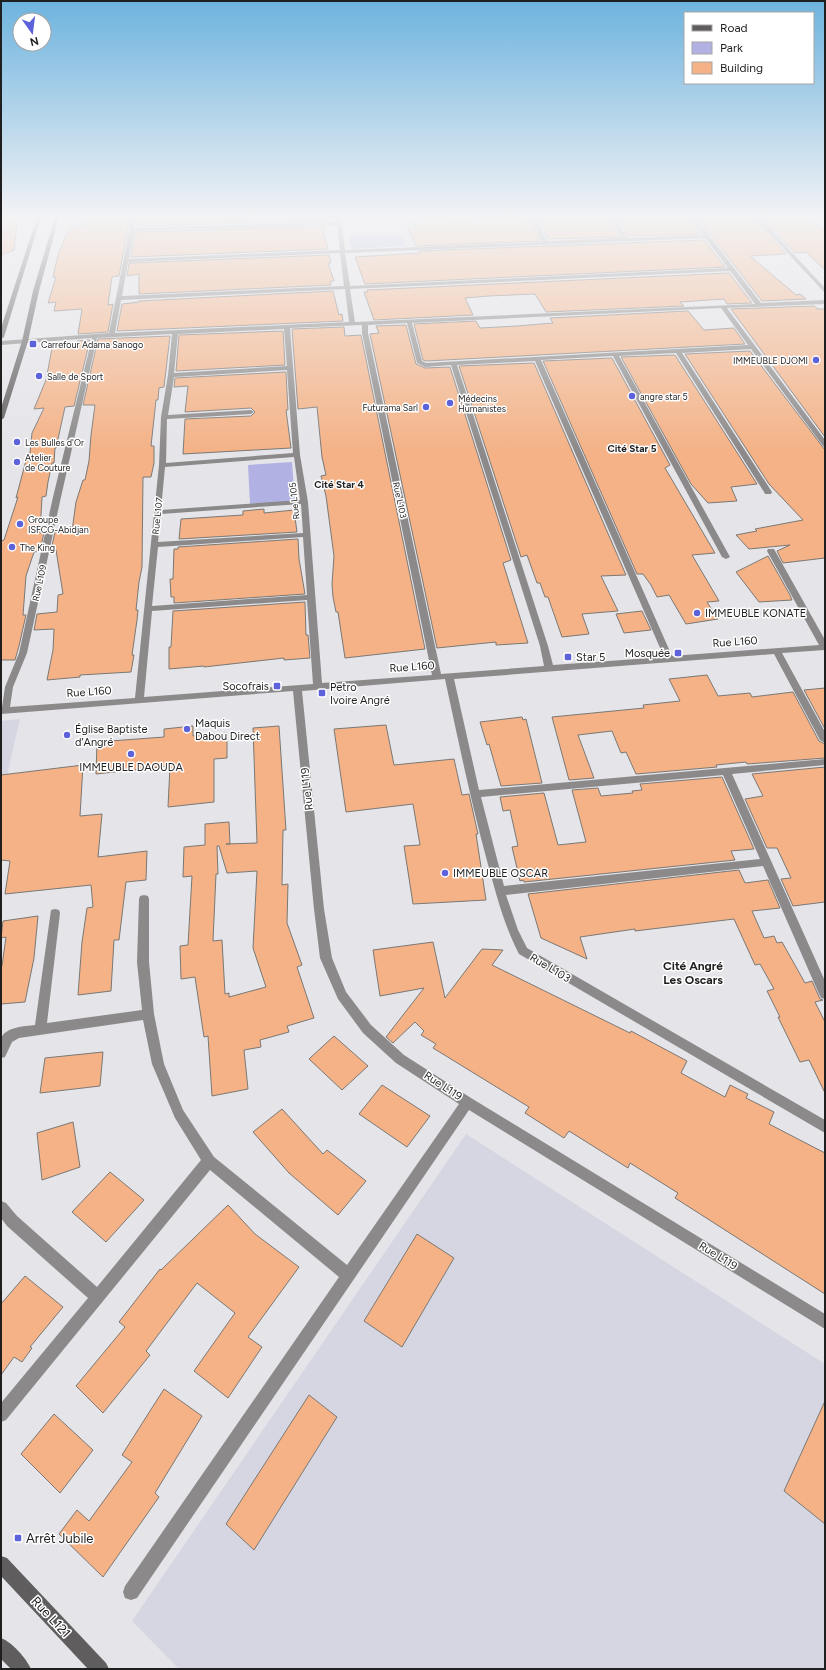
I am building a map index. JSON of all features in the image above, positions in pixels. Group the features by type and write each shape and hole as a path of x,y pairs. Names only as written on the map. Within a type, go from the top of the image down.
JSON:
{"main road":[{"path":"1,337 14,295"},
{"path":"1,418 25,341 35,295"},
{"name":"Rue L121","path":"1,1564 100,1669"},
{"path":"1,1646 22,1669"}],"street":[{"path":"112,335 120,295"},
{"path":"120,298 183,295"},
{"path":"348,295 352,324"},
{"path":"752,295 759,304"},
{"path":"1,343 112,335 825,302"},
{"path":"723,307 825,445"},
{"path":"409,321 419,362 426,364 753,348"},
{"name":"Rue L103","path":"365,323 365,333 437,677"},
{"name":"Rue L105","path":"287,327 297,456 304,502 318,686"},
{"name":"Rue L107","path":"139,700 162,465 164,417 171,375 175,332"},
{"name":"Rue L109","path":"3,711 10,688 24,653 57,497 95,336"},
{"path":"678,351 768,492"},
{"path":"614,354 726,557"},
{"path":"537,359 669,659"},
{"path":"453,363 544,646 549,667"},
{"path":"171,375 290,368"},
{"path":"164,417 251,412"},
{"path":"162,465 297,456"},
{"path":"157,512 304,502"},
{"path":"154,545 306,535"},
{"path":"771,551 825,647"},
{"path":"148,609 312,597"},
{"name":"Rue L160","path":"3,711 549,667 825,647"},
{"path":"778,650 825,740"},
{"name":"Rue L103","path":"449,676 474,794 500,891 516,940 523,951 825,1127"},
{"name":"Rue L119","path":"297,688 318,901 326,958 342,995 366,1029 400,1059 467,1102 825,1322"},
{"path":"474,794 825,762"},
{"path":"726,771 825,994"},
{"path":"500,891 766,862"},
{"path":"144,899 143,962 148,1014 158,1064 179,1114 209,1161 348,1275"},
{"path":"40,1029 55,913"},
{"path":"1,1053 2,1048 8,1038 17,1033 148,1014"},
{"path":"131,1592 467,1102"},
{"path":"1,1415 209,1161"},
{"path":"1,1208 12,1221 98,1297"}],"shaded area":[{"path":"20,719 11,758 1,805 1,721"},
{"path":"466,1134 825,1364 825,1669 179,1669 132,1621"}],"green space":[{"path":"292,462 295,501 250,504 248,465"}],"building":[{"path":"50,295 109,295 108,305 113,304 108,332 78,334 82,309 54,311 56,302 48,303"},
{"path":"257,295 334,295 339,315 342,314 343,321 117,331 122,304 139,301"},
{"path":"365,295 514,295 465,298 473,315 374,320"},
{"path":"536,295 746,295 752,303 727,304 724,299 680,302 684,306 546,312"},
{"path":"757,295 801,295 806,299 762,301"},
{"path":"814,306 818,309 825,309 825,437 731,309"},
{"path":"688,311 704,330 734,328 745,344 426,361 423,360 414,324 476,321 480,328 553,323 550,318"},
{"path":"406,325 416,364 425,368 450,367 511,560 503,563 528,643 496,645 496,642 437,648 370,334 379,333 376,326"},
{"path":"344,327 345,336 361,335 425,649 345,658 338,612 336,612 333,597 332,584 334,556 326,496 321,476 326,475 322,457 317,407 298,409 292,329"},
{"path":"283,331 285,365 176,371 179,335"},
{"path":"170,336 164,387 159,388 158,400 156,400 151,446 154,446 154,463 151,477 143,477 142,567 136,610 138,610 131,672 80,675 80,677 47,680 53,650 54,629 34,630 37,614 57,612 58,595 63,594 56,550 51,550 55,532 72,531 76,502 83,480 85,480 89,461 95,405 83,405 98,339"},
{"path":"90,340 74,406 65,407 55,448 54,463 52,463 46,496 42,497 40,533 44,533 40,551 34,552 26,576 23,615 26,615 19,646 15,660 1,660 1,541 4,540 18,497 16,498 28,453 30,453 32,433 44,408 34,409 46,380 52,348 76,347 77,341"},
{"path":"750,351 825,450 825,558 783,563 777,551 790,545 749,549 736,535 757,531 755,529 803,520 769,484 685,354"},
{"path":"675,355 757,484 731,487 737,501 708,503 691,484 621,357"},
{"path":"612,358 670,465 665,468 715,553 692,555 719,601 707,602 718,619 686,624 669,595 657,597 643,574 637,574 543,361"},
{"path":"534,363 626,575 601,576 618,611 582,614 589,634 562,637 548,597 545,597 540,583 537,583 527,555 521,557 459,366"},
{"path":"286,372 288,410 286,410 291,448 183,454 185,419 251,416 255,412 251,408 185,412 188,386 174,387 175,378"},
{"path":"264,509 264,513 294,510 297,532 179,539 181,519 243,515 243,511"},
{"path":"298,539 299,559 305,594 174,603 174,597 171,597 170,579 173,579 174,549 178,549 178,547"},
{"path":"768,556 792,600 759,602 736,572"},
{"path":"305,602 306,635 308,635 310,658 284,660 284,658 204,667 169,669 169,647 171,647 173,611"},
{"path":"642,611 651,630 624,633 616,614"},
{"path":"707,675 718,696 750,693 752,697 793,692 819,741 825,744 825,758 747,764 746,762 716,765 717,767 636,774 626,752 621,753 612,731 578,735 594,778 569,780 552,717 644,708 643,705 680,701 669,679"},
{"path":"825,688 825,729 804,690"},
{"path":"522,717 523,720 526,719 542,783 501,786 489,744 487,745 480,722"},
{"path":"386,725 394,765 454,759 462,795 469,794 478,834 476,834 486,900 413,904 404,846 420,845 413,804 346,812 334,729"},
{"path":"193,726 193,736 227,733 227,758 214,759 214,802 168,807 170,766 96,774 97,742 164,737 164,729"},
{"path":"279,726 286,830 283,830 282,885 288,884 287,923 302,965 297,967 314,1018 287,1026 289,1032 260,1040 261,1047 244,1050 248,1089 212,1096 208,1036 204,1037 195,977 181,979 180,946 188,945 192,876 183,877 184,847 205,845 205,824 229,822 230,844 257,843 253,728","holes":["217,846 219,846 227,873 257,871 253,948 266,987 229,997 229,993 225,994 222,940 213,941 216,874 218,874"]},
{"path":"83,765 80,816 102,814 98,857 147,851 146,880 126,882 119,940 114,940 111,991 78,995 82,942 87,908 93,907 91,885 5,894 10,861 1,860 1,775"},
{"path":"825,767 825,902 793,906 781,879 791,878 777,848 767,848 745,799 763,796 752,774"},
{"path":"722,777 754,849 731,851 735,860 524,882 523,880 520,881 512,847 518,846 510,810 503,811 500,797 544,793 558,845 586,842 572,790 598,788 601,796 633,793 632,791 642,790 640,784"},
{"path":"739,870 745,883 768,880 780,908 752,911 764,938 774,936 777,943 782,942 805,983 812,981 820,999 823,1000 815,1002 825,1022 825,1093 809,1060 800,1062 767,991 774,989 760,964 755,965 734,919 635,931 635,929 580,937 587,959 541,938 528,894"},
{"path":"38,916 34,958 25,1002 1,1004 1,966 6,937 1,938 3,921"},
{"path":"433,942 445,998 482,949 503,950 492,965 630,1033 631,1031 687,1061 681,1073 725,1097 730,1085 748,1094 746,1098 774,1112 769,1124 825,1153 825,1294 675,1198 678,1193 630,1163 628,1168 569,1131 564,1138 525,1113 529,1107 433,1048 436,1044 421,1035 424,1031 415,1022 393,1043 386,1037 424,988 380,996 373,950"},
{"path":"334,1036 368,1066 342,1090 309,1059"},
{"path":"103,1052 100,1086 40,1093 45,1058"},
{"path":"382,1085 430,1116 407,1147 359,1114"},
{"path":"282,1109 323,1154 327,1150 366,1181 338,1215 289,1173 253,1132"},
{"path":"73,1122 80,1167 42,1180 37,1133"},
{"path":"110,1172 144,1200 106,1242 72,1212"},
{"path":"228,1205 255,1234 299,1267 248,1337 262,1347 228,1398 194,1371 235,1313 197,1283 146,1351 150,1355 103,1413 76,1386 125,1327 119,1322 160,1269 161,1270"},
{"path":"417,1234 454,1258 402,1347 364,1321"},
{"path":"25,1276 63,1307 30,1347 32,1348 22,1362 14,1357 1,1375 1,1304"},
{"path":"164,1389 202,1416 155,1493 159,1497 103,1577 59,1534 77,1510 89,1521 132,1462 122,1455"},
{"path":"309,1395 337,1417 254,1550 226,1524"},
{"path":"825,1401 825,1524 784,1491"},
{"path":"54,1414 93,1450 60,1493 21,1454"}],"place":[{"name":"Carrefour Adama Sanogo","path":"33,344"},
{"name":"IMMEUBLE DJOMI","path":"816,360"},
{"name":"Salle de Sport","path":"39,376"},
{"name":"angre star 5","path":"632,396"},
{"name":"Médecins Humanistes","path":"450,403"},
{"name":"Futurama Sarl","path":"426,407"},
{"name":"Les Bulles d'Or","path":"17,442"},
{"name":"Atelier de Couture","path":"17,462"},
{"name":"Groupe ISFCG-Abidjan","path":"20,524"},
{"name":"The King","path":"12,547"},
{"name":"IMMEUBLE KONATE","path":"697,613"},
{"name":"Mosquée","path":"678,653"},
{"name":"Star 5","path":"568,657"},
{"name":"Socofrais","path":"277,686"},
{"name":"Petro Ivoire Angré","path":"322,693"},
{"name":"Maquis Dabou Direct","path":"187,729"},
{"name":"Église Baptiste d’Angré","path":"67,735"},
{"name":"IMMEUBLE DAOUDA","path":"131,754"},
{"name":"IMMEUBLE OSCAR","path":"445,873"},
{"name":"Arrêt Jubile","path":"18,1538"}],"district":[{"name":"Cité Star 5","path":"632,448"},
{"name":"Cité Star 4","path":"339,484"},
{"name":"Cité Angré Les Oscars","path":"693,973"}]}
